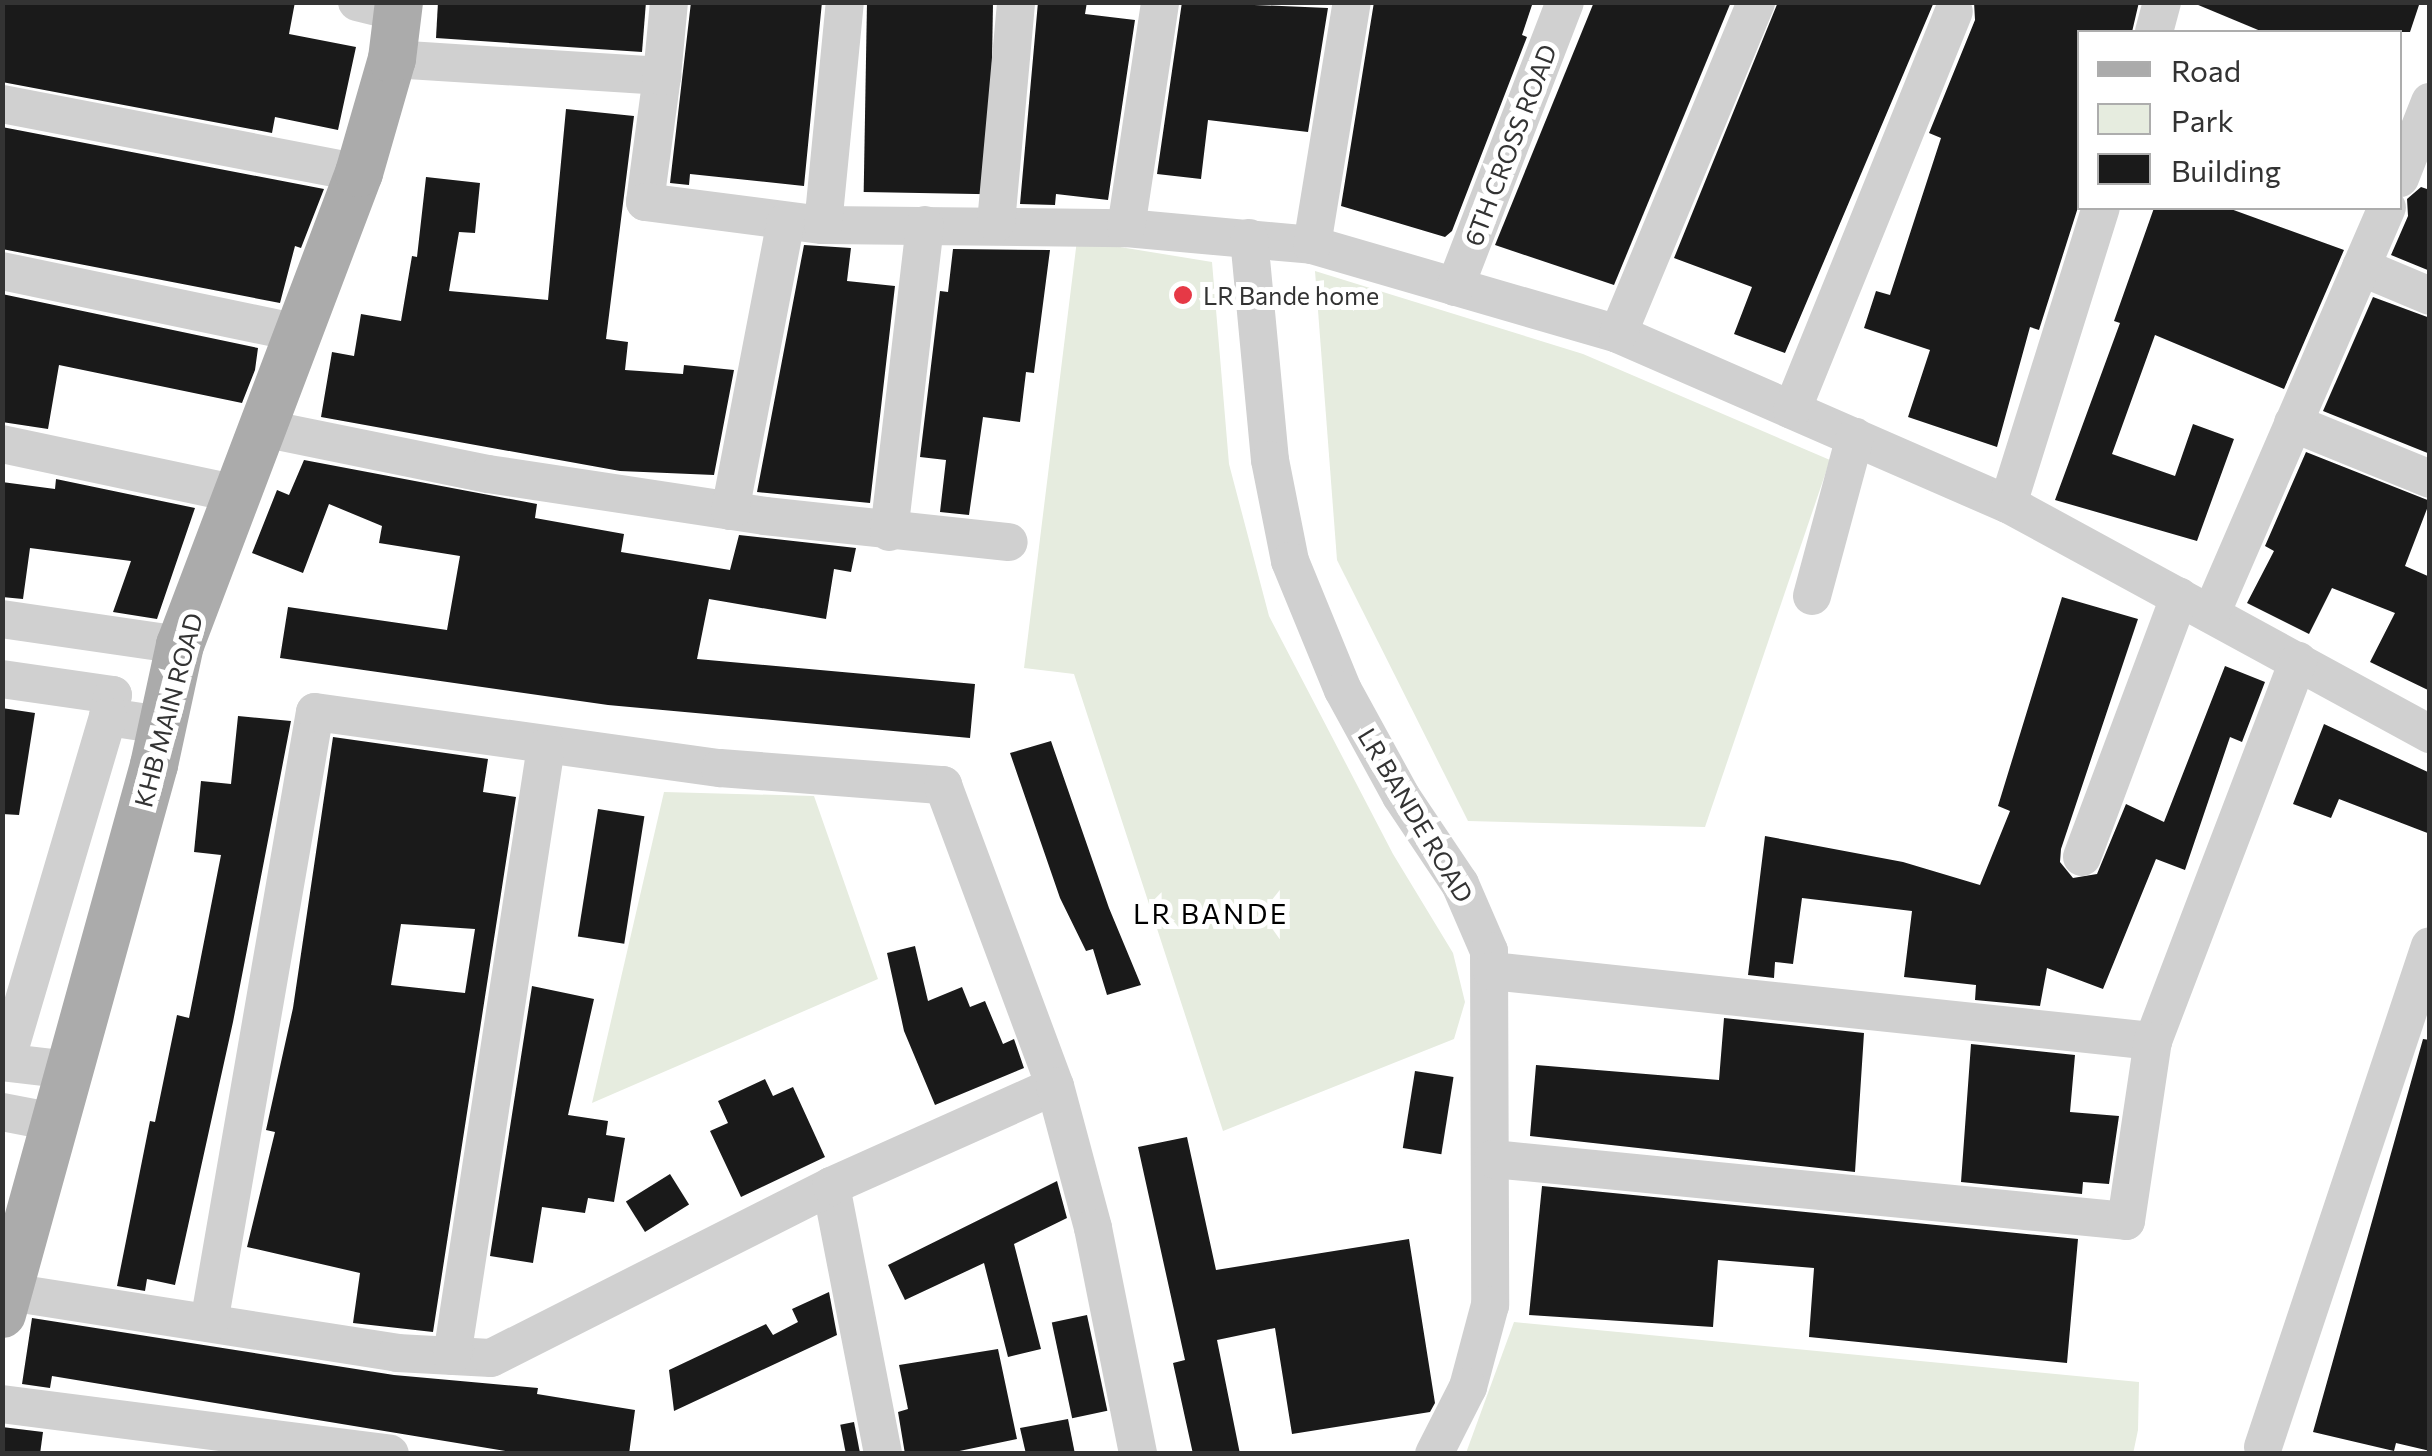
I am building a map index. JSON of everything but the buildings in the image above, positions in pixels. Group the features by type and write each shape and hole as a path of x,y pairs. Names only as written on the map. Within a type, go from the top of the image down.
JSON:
{"main road":[{"name":"KHB MAIN ROAD","path":"6,1286 69,1070 180,645 359,173 392,59 384,5"}],"street":[{"path":"669,2 645,202 805,223 1126,228 1312,246 1618,334 2008,504 2430,734"},
{"path":"730,511 743,419 805,223 845,2"},
{"path":"996,223 1016,2"},
{"path":"1126,228 1160,2"},
{"path":"1312,246 1352,2"},
{"name":"6TH CROSS ROAD","path":"1456,287 1564,2"},
{"path":"1618,334 1756,2"},
{"path":"2155,30 2162,2"},
{"path":"1792,410 1954,12"},
{"path":"392,59 662,76"},
{"path":"2414,162 2430,102"},
{"path":"2,104 359,173"},
{"path":"2008,504 2100,210"},
{"path":"2082,857 2195,605 2293,423 2386,210"},
{"path":"889,532 925,224"},
{"name":"LR BANDE ROAD","path":"1249,238 1270,460 1290,561 1343,690 1400,796 1460,884 1492,970 1494,1267 1482,1348 1434,1454"},
{"path":"2361,267 2430,296"},
{"path":"2,271 298,332"},
{"path":"2293,423 2430,479"},
{"path":"262,428 488,474 730,511 889,532 1009,542"},
{"path":"1812,596 1855,437"},
{"path":"2,444 237,494"},
{"path":"2,618 180,645"},
{"path":"1494,1159 2126,1221 2153,1042 2298,661"},
{"path":"2,679 114,695 4,1062 69,1070"},
{"path":"209,1323 315,712 546,747 943,785 1055,1086 1093,1228 1138,1454"},
{"path":"108,717 162,725"},
{"path":"452,1356 546,747"},
{"path":"2264,1446 2430,946"},
{"path":"1492,970 2153,1042"},
{"path":"6,1286 209,1323 452,1356 510,1353 831,1186 1055,1086"},
{"path":"2,1112 54,1122"},
{"path":"831,1186 884,1454"},
{"path":"2,1404 390,1454"}],"green space":[{"path":"1077,240 1212,262 1229,464 1269,616 1393,854 1453,953 1465,1002 1454,1039 1223,1131 1074,674 1024,668"},
{"path":"1315,271 1583,354 1830,460 1705,827 1468,821 1337,560"},
{"path":"664,792 814,796 878,979 592,1103"},
{"path":"1514,1322 2139,1382 2138,1430 2133,1454 1466,1453"}],"place":[{"name":"LR Bande home","path":"1183,295"}],"district":[{"name":"LR BANDE","path":"1211,913"}]}
